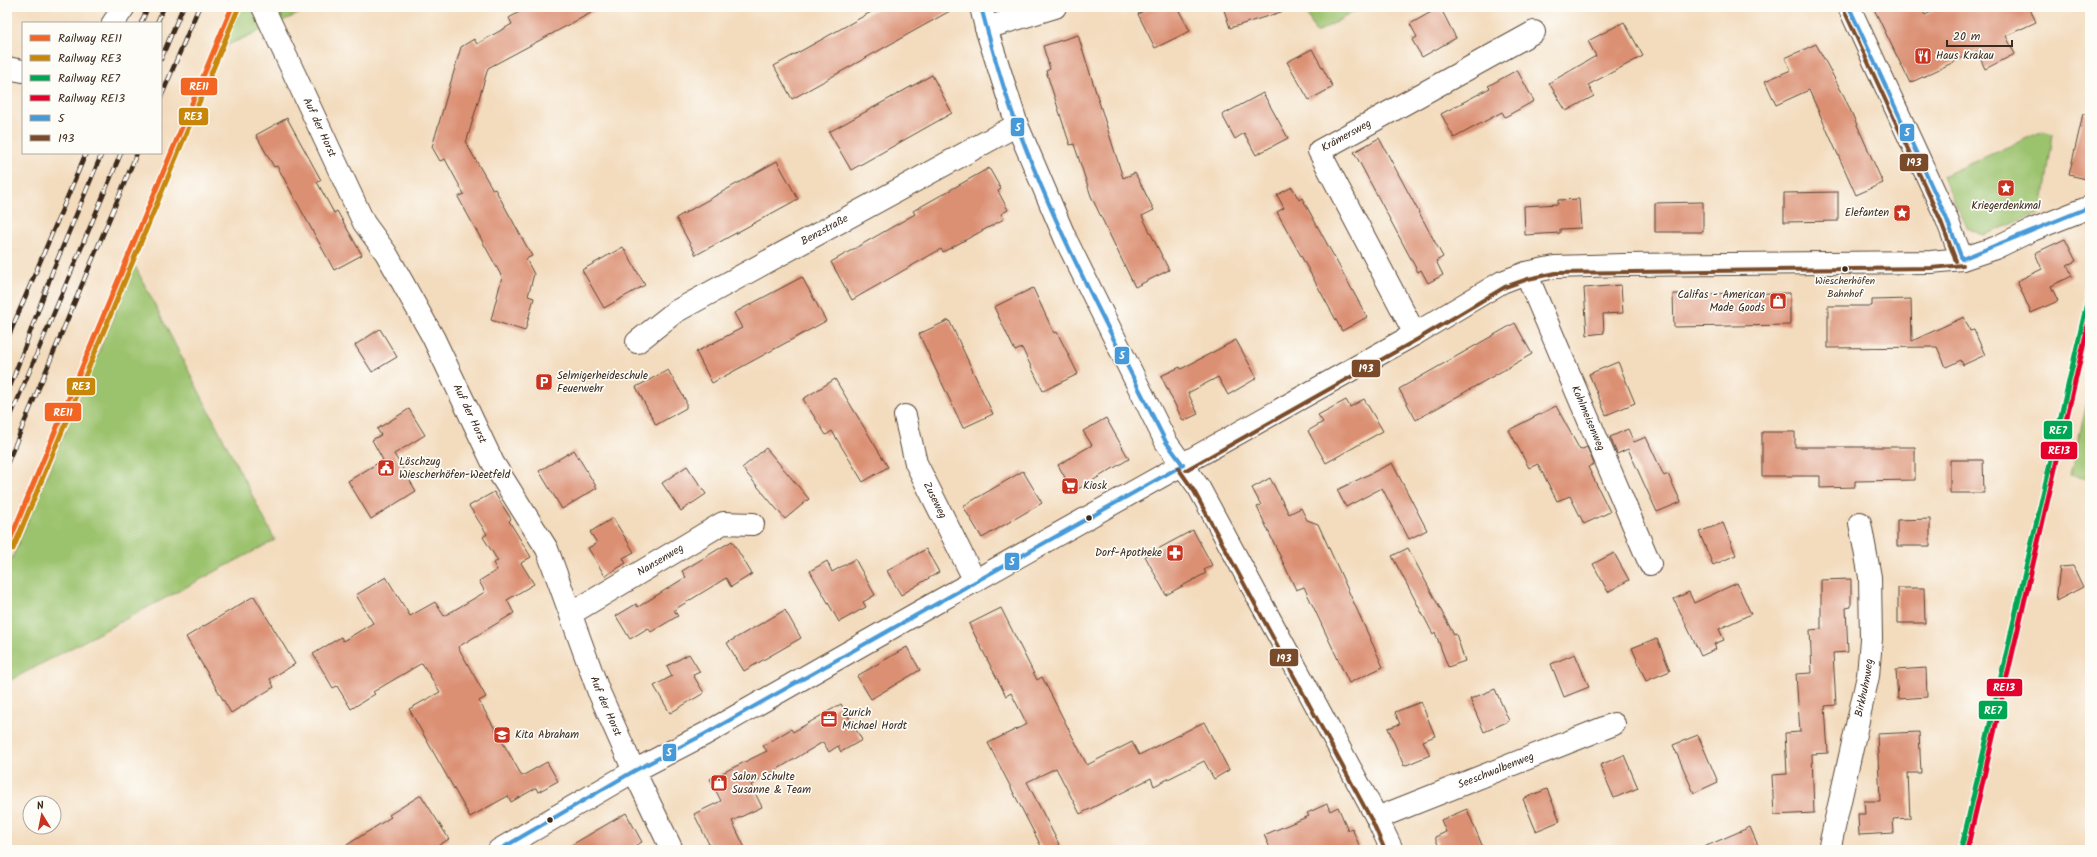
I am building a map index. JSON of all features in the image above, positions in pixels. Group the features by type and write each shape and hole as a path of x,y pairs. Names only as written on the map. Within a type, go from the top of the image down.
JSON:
{"street":[{"path":"114,22 124,7"},
{"name":"Auf der Horst","path":"263,7 364,223 386,253 433,337 493,463 547,549 572,613 598,690 634,771 672,850"},
{"path":"981,7 986,28 1017,125 1066,240 1166,442 1199,488 1377,818 1392,850"},
{"path":"986,28 1055,7"},
{"path":"1849,7 1946,217 1962,259"},
{"name":"Krämersweg","path":"1415,334 1319,151 1534,32"},
{"path":"7,68 22,71"},
{"name":"Benzstraße","path":"637,342 675,312 1017,125"},
{"path":"500,850 634,771 706,734 1415,334 1502,282 1526,273 1555,267 1622,264 1931,262 1962,259 1995,248 2032,230 2090,207"},
{"name":"Kohlmeisenweg","path":"1526,273 1650,564"},
{"name":"Zuseweg","path":"905,416 916,463 975,581"},
{"name":"Nansenweg","path":"572,613 723,523 753,524"},
{"name":"Birkhuhnweg","path":"1829,850 1862,708 1871,639 1870,577 1860,523"},
{"name":"Seeschwalbenweg","path":"1377,818 1614,724"}],"green space":[{"path":"239,7 314,7 221,48"},
{"path":"1304,7 1363,7 1316,33"},
{"path":"2043,131 2053,134 2042,212 1984,235 1968,229 1942,176"},
{"path":"135,266 275,540 7,682 7,570"},
{"path":"2090,390 2090,466 2088,479 2070,475"}],"building":[{"path":"528,7 602,7 488,68 466,143 493,190 495,189 532,256 526,259 534,274 528,296 534,298 525,331 491,320 502,277 458,197 464,194 445,159 440,161 432,147 461,47 474,39 477,44 512,24 509,18"},
{"path":"880,7 957,7 792,99 774,66"},
{"path":"1151,7 1177,7 1190,31 1155,48 1138,14"},
{"path":"1223,7 1283,7 1284,11 1230,28"},
{"path":"1440,7 1456,38 1422,57 1412,40 1417,37 1410,24"},
{"path":"1873,7 1921,7 1925,15 1942,7 2029,7 2036,22 2006,36 2015,54 1985,69 1977,51 1910,83"},
{"path":"1624,22 1643,56 1588,85 1594,96 1566,111 1549,83 1596,56 1588,41"},
{"path":"1078,35 1123,178 1135,173 1154,210 1142,216 1169,270 1135,287 1091,196 1074,144 1070,145 1046,71 1050,69 1043,46"},
{"path":"1816,44 1844,96 1883,183 1856,195 1809,90 1776,105 1765,81 1791,70 1785,58"},
{"path":"1312,49 1333,87 1309,100 1287,62"},
{"path":"1517,70 1534,101 1505,117 1502,112 1454,138 1441,114 1490,88 1488,86"},
{"path":"932,75 952,113 851,170 829,132"},
{"path":"1263,93 1288,138 1256,155 1244,133 1235,139 1222,115"},
{"path":"2083,114 2090,114 2090,180 2069,175"},
{"path":"287,118 321,180 317,182 334,213 337,211 362,255 334,270 277,166 274,167 256,135"},
{"path":"1379,138 1443,257 1436,261 1443,275 1428,283 1421,270 1418,272 1354,152"},
{"path":"777,161 798,199 696,255 676,218"},
{"path":"989,168 1001,189 998,191 1008,210 1001,214 1004,219 943,252 941,249 852,300 831,262 915,214 913,211"},
{"path":"1292,187 1299,200 1302,198 1367,317 1342,331 1277,212 1284,208 1277,195"},
{"path":"1838,192 1838,221 1784,222 1784,193"},
{"path":"1579,199 1581,228 1560,229 1560,233 1525,235 1524,206 1558,204 1558,200"},
{"path":"1703,202 1703,232 1655,232 1655,203"},
{"path":"2065,239 2076,261 2067,265 2072,276 2051,286 2058,301 2031,313 2017,281 2042,269 2035,253"},
{"path":"623,247 645,285 604,308 582,270"},
{"path":"802,277 826,321 712,383 696,352 742,328 734,313"},
{"path":"1621,285 1623,313 1603,314 1604,333 1587,335 1584,288"},
{"path":"1033,288 1054,333 1057,332 1078,374 1043,391 1022,348 1015,351 994,307"},
{"path":"1790,293 1790,325 1674,327 1673,294"},
{"path":"1911,299 1912,341 1964,317 1970,331 1974,330 1985,355 1963,365 1961,360 1946,367 1937,347 1828,348 1828,306 1872,306 1872,300"},
{"path":"949,320 993,414 963,428 919,334"},
{"path":"1515,323 1532,354 1416,420 1399,389"},
{"path":"380,329 397,357 372,372 355,345"},
{"path":"1236,340 1257,378 1228,395 1218,377 1188,393 1198,414 1183,421 1161,376 1180,367 1181,369"},
{"path":"1618,362 1635,403 1606,415 1589,374"},
{"path":"668,370 686,401 686,408 656,425 636,387"},
{"path":"835,379 888,467 863,482 832,431 826,435 803,399"},
{"path":"1364,399 1383,431 1326,463 1308,431 1323,422 1318,415 1346,400 1350,407"},
{"path":"1556,406 1580,450 1587,447 1594,464 1588,467 1610,512 1584,524 1570,496 1557,501 1538,464 1529,468 1509,430"},
{"name":"Löschzug Wiescherhöfen-Weetfeld","path":"409,409 425,435 394,454 416,491 371,519 348,481 383,460 372,440 381,435 377,429"},
{"path":"1106,418 1129,459 1073,492 1058,465 1092,445 1083,431"},
{"path":"1628,429 1634,442 1646,437 1664,476 1668,474 1681,502 1657,512 1628,449 1617,454 1610,437"},
{"path":"1762,432 1795,432 1795,447 1915,447 1915,480 1855,481 1855,487 1820,488 1820,476 1762,476"},
{"path":"766,448 809,499 785,519 742,468"},
{"path":"574,450 597,488 562,509 539,471"},
{"path":"1950,460 1983,460 1984,493 1950,493"},
{"path":"1392,463 1427,530 1409,539 1382,488 1346,507 1337,490"},
{"path":"687,466 706,494 681,511 662,483"},
{"path":"1023,471 1042,503 982,538 963,506"},
{"path":"1270,478 1289,514 1301,508 1307,520 1318,524 1383,667 1349,683 1304,587 1296,590 1257,507 1261,505 1252,488"},
{"path":"494,492 511,519 509,521 531,557 521,563 534,584 507,600 514,613 458,647 486,697 479,701 522,776 547,762 558,781 538,792 536,788 511,802 508,796 470,817 409,709 440,692 422,663 373,692 375,694 351,709 337,686 333,688 313,654 341,637 343,641 373,623 356,595 386,577 410,616 435,602 444,616 485,592 479,581 497,570 493,563 498,561 483,537 487,534 469,506"},
{"path":"613,518 634,552 623,558 626,563 605,576 588,548 597,543 590,532"},
{"path":"1930,519 1930,546 1897,546 1897,520"},
{"path":"1723,523 1736,555 1713,565 1699,532"},
{"path":"1193,530 1212,565 1204,570 1206,573 1166,595 1145,556"},
{"path":"732,541 752,574 731,587 726,578 674,610 678,616 651,632 648,628 630,639 616,616 636,604 638,607 686,577 682,571"},
{"path":"1408,548 1454,635 1456,634 1465,661 1448,667 1435,632 1433,634 1392,556"},
{"path":"926,549 939,572 901,595 887,571"},
{"path":"1614,553 1629,580 1608,592 1593,564"},
{"path":"855,559 875,595 863,602 866,607 839,622 810,571 827,561 832,572"},
{"path":"2073,566 2083,587 2056,601 2060,567"},
{"path":"1851,579 1851,607 1846,608 1848,652 1833,653 1836,705 1825,706 1828,753 1812,754 1814,813 1774,815 1772,775 1787,774 1785,733 1800,732 1796,674 1812,673 1810,630 1821,629 1821,580"},
{"path":"1737,583 1751,614 1719,629 1724,640 1714,644 1716,649 1701,656 1674,599 1689,592 1694,603"},
{"path":"1898,588 1924,588 1925,623 1898,623"},
{"path":"254,596 295,664 270,679 274,687 231,713 186,637"},
{"path":"1001,608 1037,680 1042,677 1087,765 1132,742 1139,755 1204,722 1229,770 1214,779 1204,761 1154,786 1151,778 1080,814 1056,768 1027,782 1062,850 1043,850 988,743 1027,724 1011,693 1006,696 969,624"},
{"path":"785,610 801,638 744,671 727,643"},
{"path":"1657,638 1670,671 1646,681 1632,648"},
{"path":"907,647 920,670 871,699 857,676"},
{"path":"689,654 700,672 693,675 704,693 670,713 654,686 672,676 667,666"},
{"path":"1575,654 1589,687 1564,697 1551,664"},
{"path":"1926,668 1927,697 1898,699 1896,670"},
{"path":"1495,689 1509,721 1484,732 1470,699"},
{"path":"1421,702 1435,736 1423,741 1430,755 1404,766 1388,728 1400,724 1395,712"},
{"path":"841,704 862,740 841,752 838,746 829,752 823,742 751,785 762,807 732,821 746,850 712,850 694,814 721,801 710,779 767,751 763,746 791,729 793,732"},
{"path":"1919,732 1921,773 1908,773 1910,818 1893,819 1894,833 1859,835 1858,814 1865,814 1864,801 1880,801 1877,734"},
{"path":"1698,735 1718,782 1694,793 1673,745"},
{"path":"1624,755 1638,788 1614,798 1600,765"},
{"path":"1547,789 1560,821 1536,831 1523,799"},
{"path":"421,795 449,839 431,850 339,850 391,817 389,815"},
{"path":"1327,804 1330,811 1338,807 1348,830 1352,828 1361,850 1271,850 1264,835 1309,816 1307,813"},
{"path":"1467,809 1484,850 1440,850 1435,837 1446,832 1441,820"},
{"path":"626,813 642,842 627,850 563,850"},
{"path":"1750,827 1760,850 1697,850"}],"railway":[{"path":"141,22 148,7"},
{"path":"157,22 164,7"},
{"path":"162,57 183,7"},
{"path":"162,95 199,7"},
{"path":"7,340 86,154"},
{"path":"7,395 53,270 102,154"},
{"path":"7,425 121,154"},
{"path":"7,464 137,154"}],"rail line":[{"name":"RE11","path":"7,547 232,7"},
{"name":"RE3","path":"13,549 238,9"},
{"name":"RE7","path":"1961,850 2090,290"},
{"name":"RE13","path":"1967,850 2090,317"}],"transit line":[{"name":"5","path":"981,7 996,64 1010,106 1048,203 1086,284 1166,442 1183,465"},
{"name":"5","path":"1849,7 1946,217 1962,259"},
{"name":"193","path":"1844,10 1940,219 1956,261"},
{"name":"5","path":"1962,259 2090,207"},
{"name":"193","path":"1186,470 1418,339 1505,287 1528,279 1556,273 1931,268 1963,265"},
{"name":"5","path":"499,850 634,771 705,734 1183,465"},
{"name":"193","path":"1178,468 1194,491 1372,821 1385,850"}],"place":[{"name":"Haus Krakau","path":"1923,56"},
{"name":"Kriegerdenkmal","path":"2006,188"},
{"name":"Elefanten","path":"1902,213"},
{"name":"Wiescherhöfen Bahnhof","path":"1845,269"},
{"name":"Califas - American Made Goods","path":"1778,301"},
{"name":"Selmigerheideschule Feuerwehr","path":"544,382"},
{"name":"Löschzug Wiescherhöfen-Weetfeld","path":"386,468"},
{"name":"Kiosk","path":"1070,486"},
{"name":"Dorf-Apotheke","path":"1175,553"},
{"name":"Zurich Michael Hordt","path":"829,719"},
{"name":"Kita Abraham","path":"502,735"},
{"name":"Salon Schulte Susanne & Team","path":"719,783"}]}
